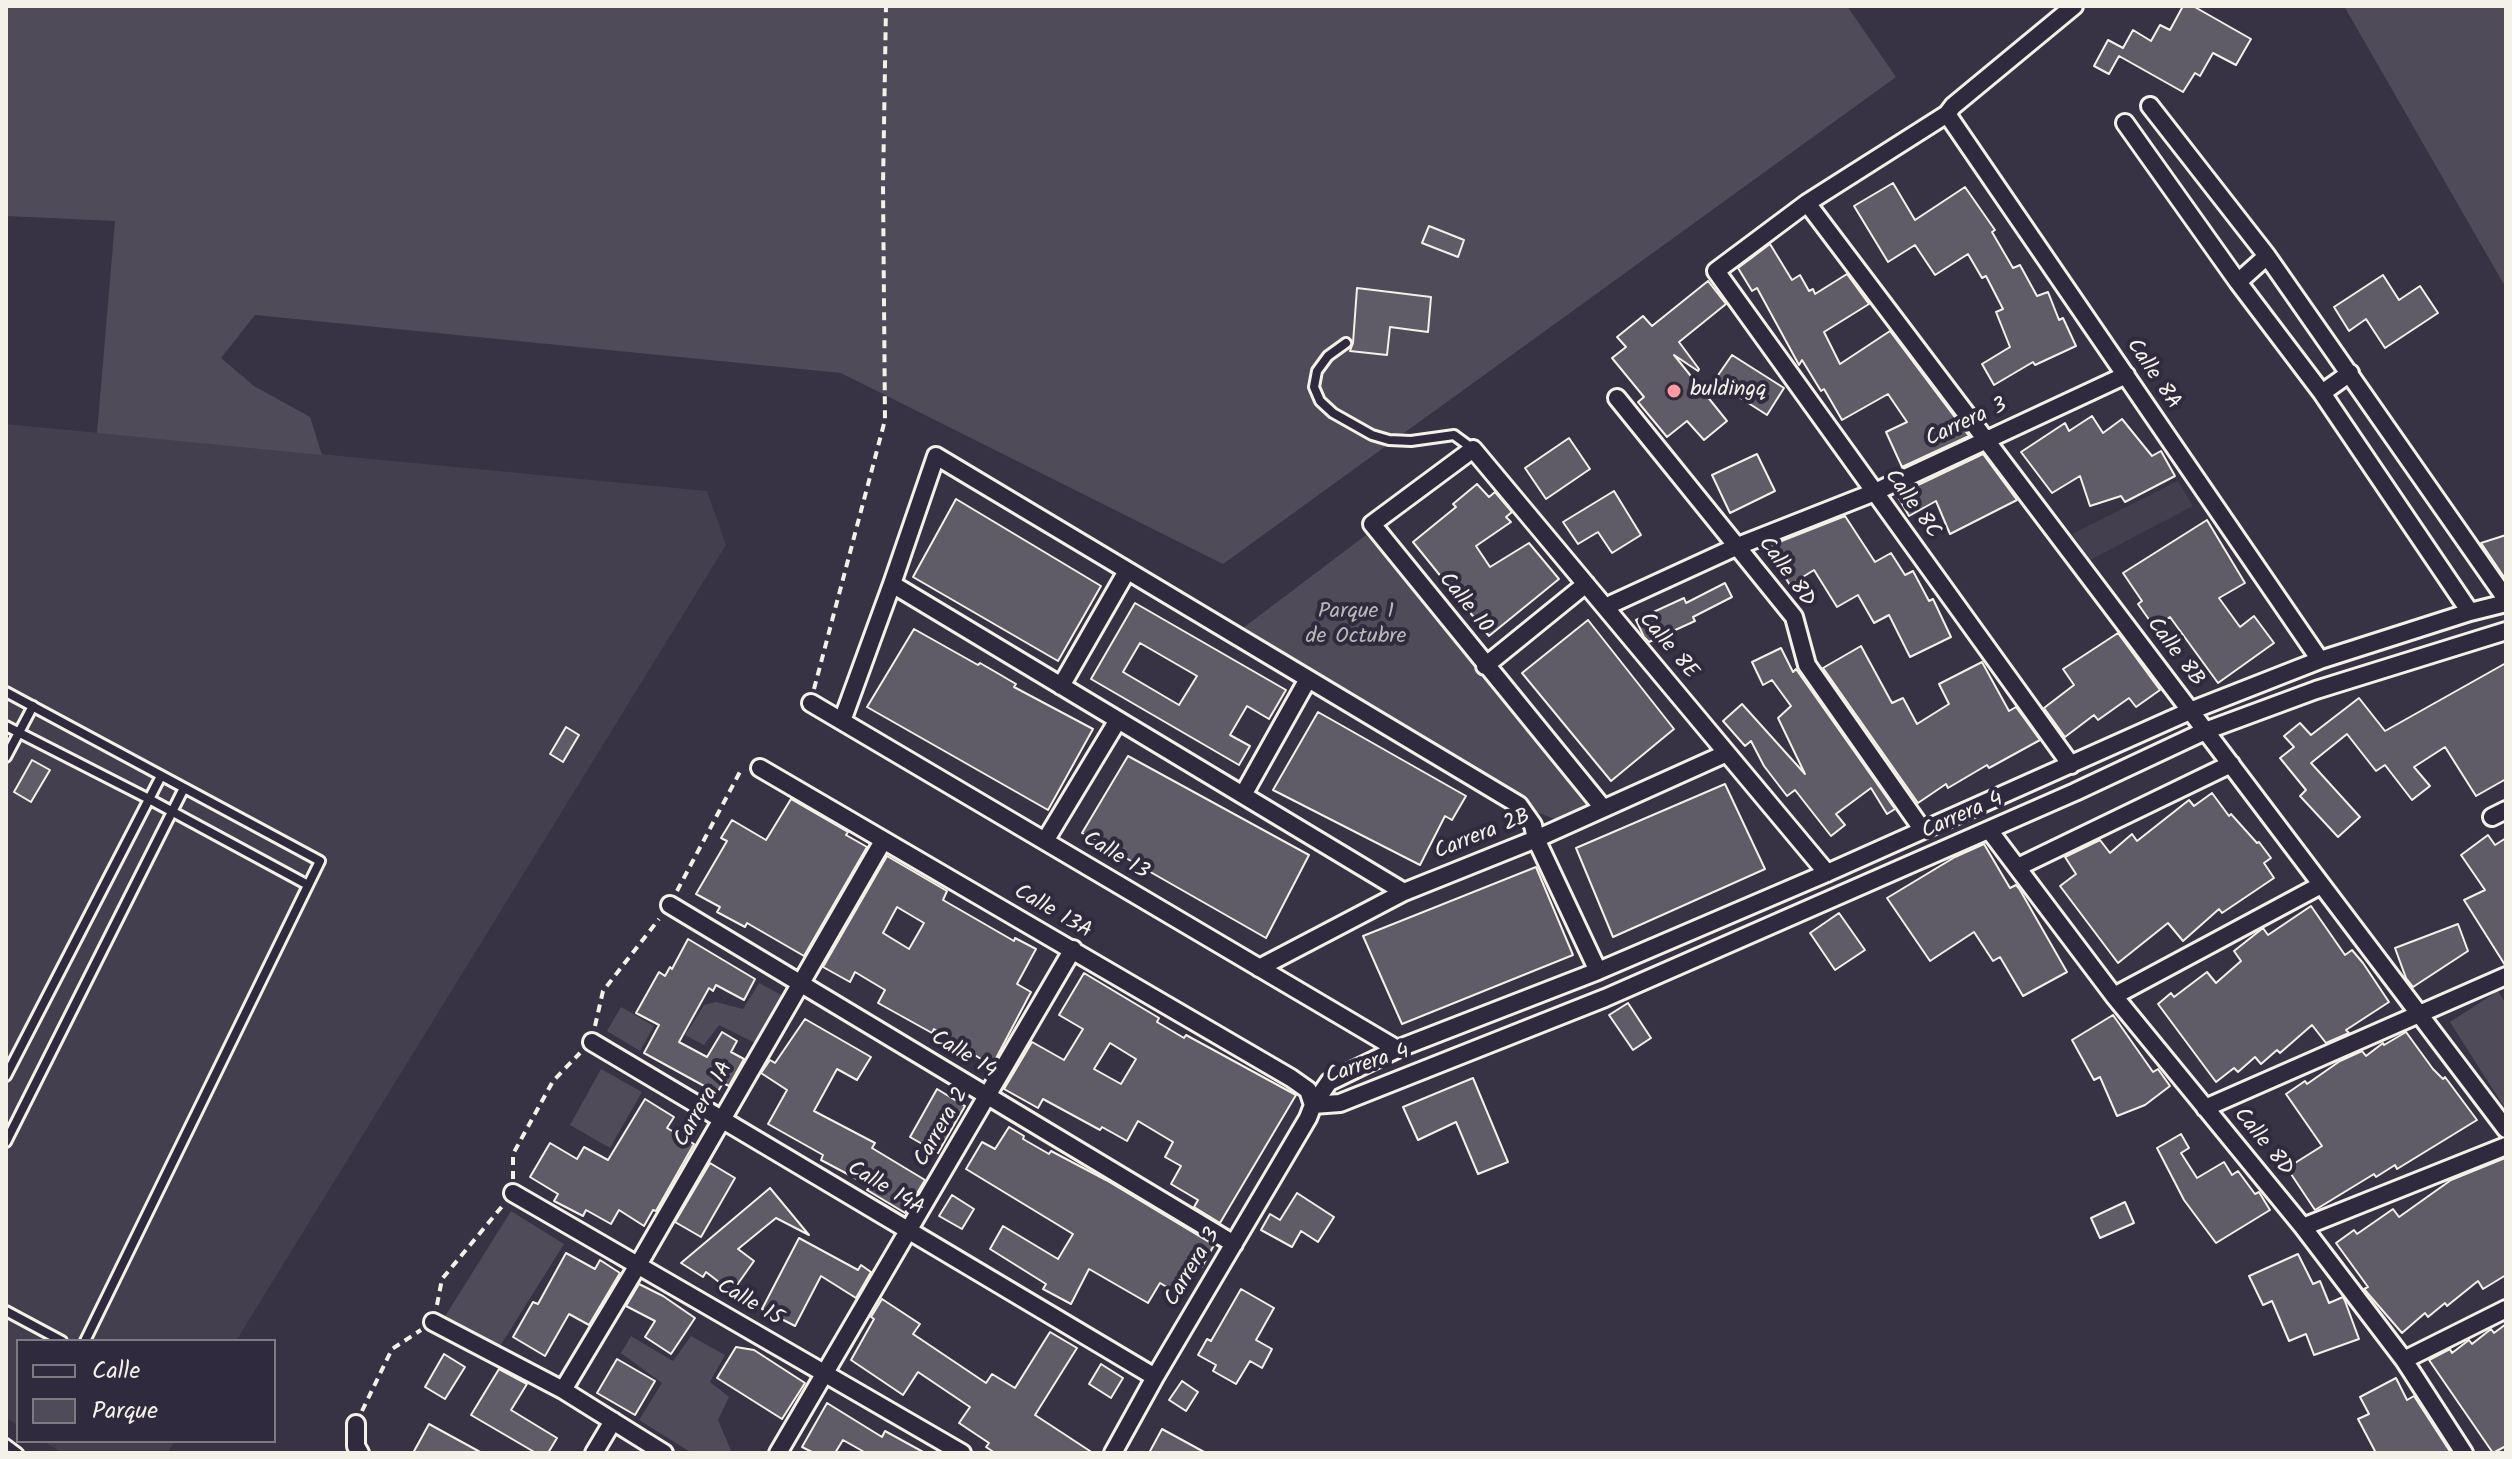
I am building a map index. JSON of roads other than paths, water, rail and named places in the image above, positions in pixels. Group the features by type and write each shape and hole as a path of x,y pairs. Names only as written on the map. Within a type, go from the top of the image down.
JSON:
{"street":[{"path":"1807,203 1947,114 2074,6"},
{"path":"2150,106 2267,256 2506,601"},
{"name":"Calle 8A","path":"1947,114 2320,660"},
{"path":"2125,123 2238,282 2322,393 2470,612"},
{"name":"Calle 8C","path":"1807,203 1716,271 2071,765"},
{"name":"Calle 8B","path":"1807,203 2506,1129"},
{"path":"2238,282 2267,256"},
{"path":"2322,393 2350,373"},
{"name":"Carrera 3","path":"1605,607 1738,546 1875,492 2126,375"},
{"name":"Calle 8D","path":"1617,398 1794,617 1807,665 1922,829"},
{"name":"Calle 8E","path":"1473,449 1827,873"},
{"name":"Calle 10","path":"1473,449 1372,524 1603,808"},
{"path":"842,721 936,456 1519,805 1533,825 1536,839 1598,971"},
{"path":"1061,686 1127,571"},
{"path":"892,584 1404,892"},
{"path":"1485,666 1586,584"},
{"name":"Carrera 4","path":"1313,1105 1329,1082 1397,1049 1598,971 2190,711 2320,660 2506,601"},
{"name":"Carrera 4","path":"1313,1105 1340,1103 1591,1004 1989,830 2205,731 2316,690 2506,631"},
{"path":"1243,795 1308,679"},
{"name":"Calle 13","path":"811,703 1397,1049"},
{"path":"1045,841 1118,720"},
{"name":"Carrera 2B","path":"1259,968 1404,892 1536,839 1727,753"},
{"path":"2018,867 2231,764"},
{"name":"Calle 13A","path":"760,768 1291,1078 1308,1090 1313,1105"},
{"name":"Calle 8D","path":"1989,830 2114,996 2303,1227 2404,1360 2464,1453"},
{"name":"Carrera 1A","path":"563,1390 883,841"},
{"path":"2114,996 2321,885"},
{"name":"Calle 14","path":"670,905 1234,1244"},
{"name":"Carrera 2","path":"778,1453 1073,949"},
{"path":"2205,1108 2506,976"},
{"name":"Calle 14A","path":"592,1042 1155,1377"},
{"name":"Carrera 3","path":"1113,1453 1313,1105"},
{"path":"2303,1227 2506,1146"},
{"name":"Calle 15","path":"513,1193 962,1453"},
{"path":"2404,1360 2506,1309"},
{"path":"433,1322 563,1390 664,1453"},
{"path":"594,1453 613,1421"},
{"path":"356,1424 356,1446 360,1453"}],"lane":[{"path":"1346,343 1328,356 1317,371 1314,387 1320,401 1333,413 1372,435 1389,440 1411,441 1454,435 1473,449"},
{"path":"6,692 320,861 86,1339"},
{"path":"6,757 33,706"},
{"path":"6,726 308,885"},
{"path":"6,1076 161,776"},
{"path":"6,1142 184,788"},
{"path":"6,1311 58,1339"},
{"path":"6,1444 18,1453"}],"place":[{"name":"buldingq","path":"1674,391"}],"park label":[{"name":"Parque 1 de Octubre","path":"1356,626"}]}
